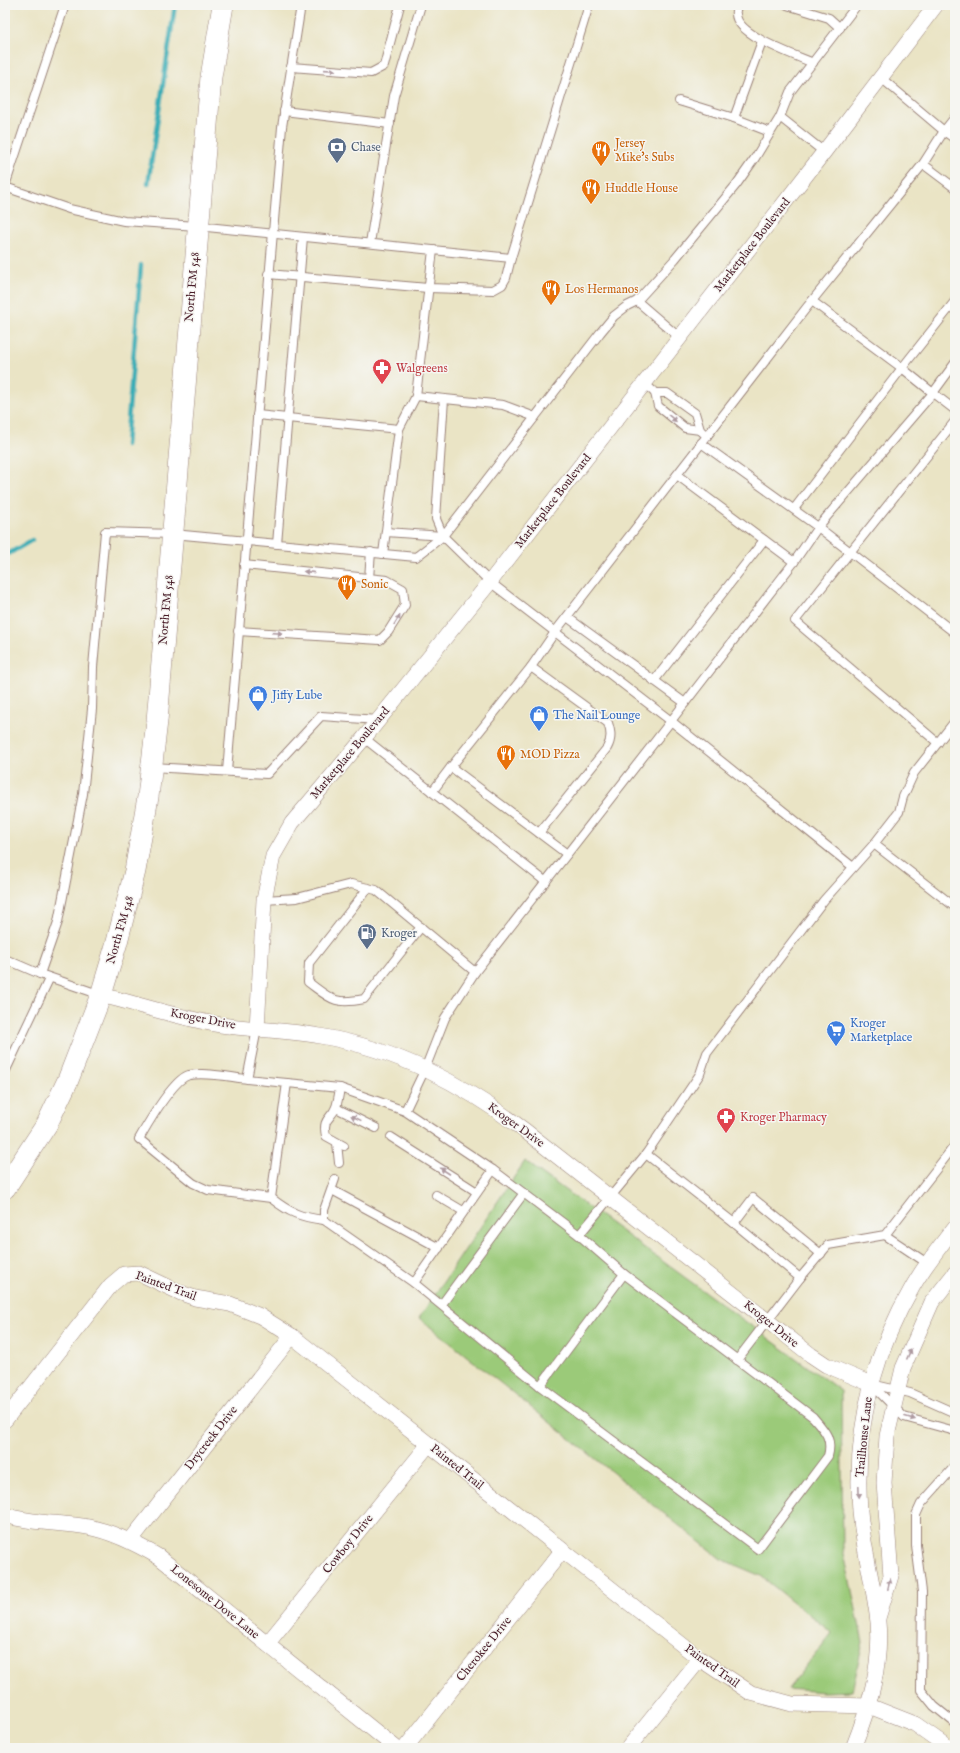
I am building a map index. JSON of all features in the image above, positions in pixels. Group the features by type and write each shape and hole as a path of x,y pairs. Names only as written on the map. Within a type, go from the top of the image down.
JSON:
{"main road":[{"name":"North FM 548","path":"5,1188 47,1124 68,1080 101,995 117,942 135,871 152,766 173,534 197,226 211,77 223,5"}],"street":[{"name":"Marketplace Boulevard","path":"257,1029 264,900 273,856 292,823 364,738 490,582 824,152 936,5"},
{"name":"Kroger Drive","path":"101,995 194,1020 257,1029 298,1032 339,1039 393,1055 453,1082 497,1110 826,1365 871,1384"},
{"name":"Trailhouse Lane","path":"853,1748 869,1706 878,1657 878,1621 862,1535 859,1481 863,1424 871,1384 893,1323 913,1285 927,1263 955,1227"},
{"name":"Painted Trail","path":"5,1420 111,1285 124,1274 139,1273 188,1295 246,1310 275,1323 562,1551 700,1659 738,1686 764,1697 800,1705 869,1706 915,1724 949,1748"},
{"name":"Trailhouse Lane","path":"878,1621 891,1576 884,1483 887,1436 903,1368 932,1302 955,1273"},
{"name":"Drycreek Drive","path":"130,1541 292,1336"},
{"name":"Cowboy Drive","path":"267,1644 429,1444"},
{"name":"Lonesome Dove Lane","path":"5,1515 27,1521 89,1528 130,1541 159,1557 396,1748"},
{"name":"Cherokee Drive","path":"405,1748 562,1551"},
{"path":"628,1748 700,1659"}],"lane":[{"path":"65,5 5,187 69,209 106,219 197,226 511,258"},
{"path":"227,771 268,274 284,111 301,5"},
{"path":"292,67 371,73 384,66 400,5"},
{"path":"370,243 394,96 421,5"},
{"path":"268,274 428,288 493,290 502,284 506,278 589,5"},
{"path":"738,5 736,14 740,24 762,41 812,63"},
{"path":"787,5 828,18 840,28"},
{"path":"40,974 58,922 83,794 92,709 93,667 105,532 173,534 416,557 444,536 614,316 627,306 637,302 675,259 736,184 780,117 790,92 858,5"},
{"path":"734,118 762,41"},
{"path":"880,77 955,139"},
{"path":"679,101 734,118 770,132"},
{"path":"284,111 390,124"},
{"path":"432,792 531,667 555,632 677,474 812,301 922,164 955,116"},
{"path":"780,117 824,152"},
{"path":"922,164 955,188"},
{"path":"277,544 303,237"},
{"path":"383,554 399,429 416,396 433,250"},
{"path":"812,301 902,368 955,410"},
{"path":"794,510 955,301"},
{"path":"637,302 680,338"},
{"path":"405,1111 425,1069 445,1018 475,972 794,562 818,527 933,393 955,363"},
{"path":"644,383 655,393 658,406 685,428 700,430 707,436"},
{"path":"655,393 667,393 695,413 700,430"},
{"path":"416,396 503,405 535,417"},
{"path":"444,399 436,519 444,536 490,582 671,721 853,867"},
{"path":"256,415 399,429"},
{"path":"938,743 795,621 955,421"},
{"path":"702,443 818,527 955,633"},
{"path":"677,474 794,562"},
{"path":"386,532 444,536"},
{"path":"654,681 764,540"},
{"path":"369,578 371,552"},
{"path":"238,631 380,640 392,626 405,605 403,590 387,580 244,565"},
{"path":"567,617 685,703"},
{"path":"531,667 608,723 611,732 611,741 607,748 539,833"},
{"path":"152,766 267,774 321,716 378,720"},
{"path":"579,1235 646,1154 700,1074 707,1053 824,900 874,844 899,812 903,797 914,773 955,721"},
{"path":"364,738 546,882"},
{"path":"451,767 567,854"},
{"path":"874,844 955,907"},
{"path":"264,900 297,898 351,884 376,890 475,972"},
{"path":"368,888 309,963 308,982 333,1000 349,1002 364,999 421,927"},
{"path":"5,959 49,979 101,995"},
{"path":"5,1072 49,979"},
{"path":"248,1079 257,1029"},
{"path":"199,1074 248,1079 340,1088 405,1111 493,1170 524,1193 579,1235 624,1274 812,1417 826,1433 831,1447 828,1456 758,1549 540,1386 414,1282 324,1220 302,1217 287,1210 271,1198 208,1190 193,1183 139,1139 152,1115 178,1083 187,1076 199,1074"},
{"path":"271,1198 288,1083"},
{"path":"339,1163 341,1145 326,1136 324,1128 328,1117 336,1108 340,1088"},
{"path":"336,1108 376,1128"},
{"path":"391,1137 477,1192"},
{"path":"737,1360 800,1278 828,1245 885,1234 955,1145"},
{"path":"646,1154 734,1223 800,1278"},
{"path":"414,1282 493,1170"},
{"path":"324,1220 324,1210 335,1179"},
{"path":"332,1190 438,1248"},
{"path":"442,1304 524,1193"},
{"path":"436,1195 463,1211"},
{"path":"734,1223 753,1198 821,1254"},
{"path":"885,1234 927,1263"},
{"path":"540,1386 624,1274"},
{"path":"871,1384 910,1393 955,1413"},
{"path":"871,1384 904,1417 955,1431"},
{"path":"955,1466 921,1504 916,1515 915,1526 922,1592 921,1690 934,1706 955,1723"}],"green space":[{"path":"525,1161 841,1391 843,1549 863,1642 852,1691 824,1692 788,1689 832,1633 761,1576 721,1559 419,1318"}],"waterway":[{"path":"148,184 175,5"},
{"path":"126,445 141,265"},
{"path":"5,554 10,553 32,540"}],"place":[{"name":"Chase","path":"337,164"},
{"name":"Jersey Mike's Subs","path":"601,167"},
{"name":"Huddle House","path":"591,205"},
{"name":"Los Hermanos","path":"551,306"},
{"name":"Walgreens","path":"382,385"},
{"name":"Sonic","path":"347,601"},
{"name":"Jiffy Lube","path":"258,712"},
{"name":"The Nail Lounge","path":"539,732"},
{"name":"MOD Pizza","path":"506,771"},
{"name":"Kroger","path":"367,950"},
{"name":"Kroger Marketplace","path":"836,1047"},
{"name":"Kroger Pharmacy","path":"726,1134"}]}
